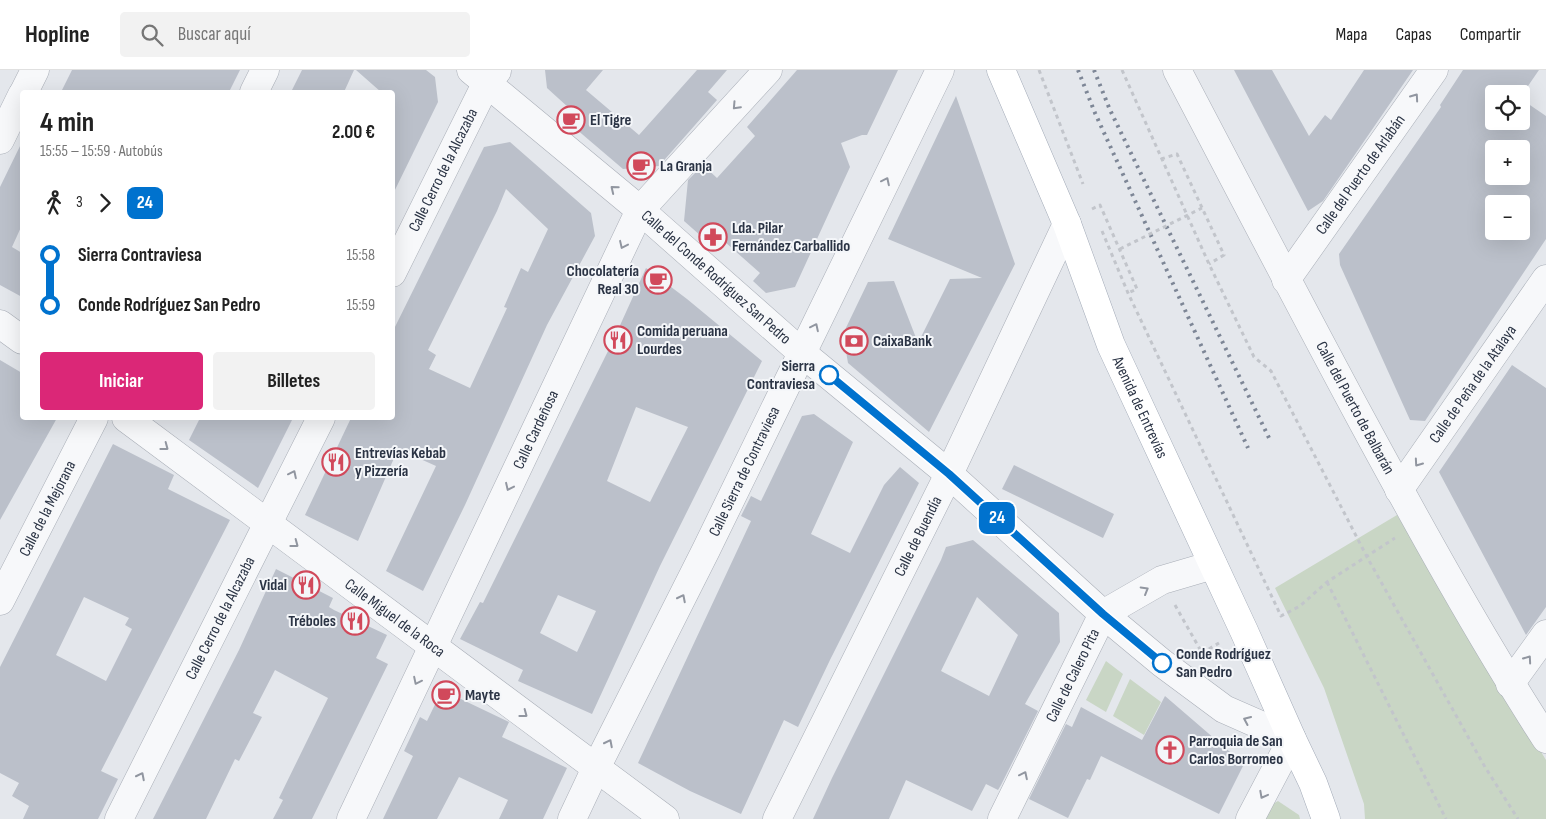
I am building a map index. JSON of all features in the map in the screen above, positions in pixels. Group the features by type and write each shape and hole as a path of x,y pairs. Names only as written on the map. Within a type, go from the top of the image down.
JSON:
{"main road":[{"name":"Avenida de Entrevías","path":"1000,70 1067,224 1111,344 1313,783 1326,819"}],"street":[{"path":"25,90 35,70"},
{"path":"255,90 265,70"},
{"name":"Calle Cardeñosa","path":"351,819 640,210 768,70"},
{"name":"Calle Sierra de Contraviesa","path":"572,819 706,550 940,70"},
{"name":"Calle del Puerto de Balbarán","path":"1178,70 1286,280 1399,490 1510,684 1546,739"},
{"name":"Calle del Puerto de Arlabán","path":"1286,280 1434,70"},
{"name":"Calle del Conde Rodríguez San Pedro","path":"485,75 802,353 949,474 1103,614 1162,663 1224,709 1292,739"},
{"name":"Calle Cerro de la Alcazaba","path":"395,267 485,75"},
{"path":"0,140 20,100"},
{"name":"Calle de Buendía","path":"777,819 949,474 1067,224"},
{"name":"Calle de Peña de la Atalaya","path":"1399,490 1546,279"},
{"path":"0,324 20,339"},
{"name":"Calle de la Mejorana","path":"0,601 93,420"},
{"name":"Calle Miguel de la Roca","path":"129,420 665,819"},
{"name":"Calle Cerro de la Alcazaba","path":"119,819 320,420"},
{"name":"Calle de Calero Pita","path":"1002,819 1103,614 1162,580 1213,565"},
{"path":"1510,684 1546,634"},
{"path":"1250,819 1292,739"}],"path":[{"path":"1039,70 1085,191"},
{"path":"1122,70 1209,264 1254,357 1271,370 1367,556 1485,767 1518,819"},
{"path":"1161,159 1177,154 1224,255 1209,264"},
{"path":"1088,200 1096,218"},
{"path":"1092,209 1100,205 1120,249 1137,289 1128,292"},
{"path":"1120,249 1202,208"},
{"path":"1099,226 1128,292 1281,616 1300,606 1327,582 1399,536"},
{"path":"1327,582 1446,819"},
{"path":"1174,604 1210,668"},
{"path":"1202,653 1219,643"}],"green space":[{"path":"1397,515 1546,760 1546,819 1365,819 1364,804 1324,688 1275,588"},
{"path":"1106,661 1123,674 1106,712 1086,700"},
{"path":"1130,679 1161,702 1144,735 1113,716"},
{"path":"1278,801 1299,815 1300,819 1263,819 1271,805"}],"building":[{"path":"72,70 240,70 230,90 62,90"},
{"path":"302,70 354,70 345,90 292,90"},
{"path":"356,70 426,70 435,77 438,102 395,190 395,90 379,90"},
{"path":"545,70 603,70 586,90 639,135 697,70 727,70 708,92 717,100 659,166 623,169 562,117 569,108 547,88"},
{"path":"797,70 898,70 867,135 841,143 850,167 795,287 766,293 753,281 760,273 725,242 718,251 684,221 688,180 703,165 717,178 755,136 747,127"},
{"path":"1234,70 1272,70 1309,136 1325,115 1331,120 1364,70 1413,70 1323,201 1308,211"},
{"path":"1463,70 1539,70 1529,85 1485,85 1485,130 1530,130 1530,105 1546,116 1546,239 1425,421 1410,420 1340,265 1339,254 1441,107 1440,105"},
{"path":"956,96 1015,264 929,432 848,363 843,334 868,282 894,281 918,343 950,279 982,278 888,239"},
{"path":"510,142 591,213 595,236 547,325 465,505 423,591 386,571 436,466 398,449 358,541 305,515 350,420 395,420 395,327 484,147","holes":["506,189 548,229 528,272 521,268 504,307 507,308 470,388 429,369 436,355 428,350"]},
{"path":"20,146 20,229 12,247 20,252 20,296 0,285 0,187"},
{"path":"646,268 762,361 660,566 592,714 518,681 523,670 460,639 480,602 483,603 612,343","holes":["636,407 688,427 650,502 607,481","558,595 596,611 577,652 540,633"]},
{"path":"0,360 20,372 20,420 56,420 0,520"},
{"path":"1512,365 1546,388 1546,607 1526,635 1439,472"},
{"path":"814,414 853,442 811,534 850,553 884,485 900,467 919,483 798,727 784,720 741,814 690,791 638,763 751,521 741,516 751,496 761,501 802,416"},
{"path":"199,420 292,420 258,488 189,440"},
{"path":"113,444 174,475 168,489 230,520 101,771 118,779 98,819 23,819 29,806 12,796 19,783 0,773 0,667","holes":["84,597 129,618 125,625 132,629 106,681 56,655"]},
{"path":"1014,465 1114,514 1103,538 1002,489"},
{"path":"973,540 1059,613 1060,642 1025,704 1038,711 998,790 986,784 972,811 906,780 889,819 813,819 941,560 946,547","holes":["977,597 1018,635 989,696 941,671"]},
{"path":"276,569 333,598 329,607 334,610 387,635 376,658 388,664 312,819 273,819 283,800 279,798 328,698 275,670 253,713 262,717 239,761 235,759 206,819 153,819 239,650"},
{"path":"442,690 509,722 502,737 567,768 543,819 499,819 508,800 459,777 437,819 383,819 413,756 404,751 420,717 427,721"},
{"name":"Parroquia de San Carlos Borromeo","path":"1165,696 1244,764 1219,814 1101,756 1090,780 1087,779 1068,818 1029,799 1066,724 1072,727 1081,707 1142,740"}],"railway":[{"path":"1078,70 1095,113 1248,448"},
{"path":"1094,70 1110,110 1270,440"}],"bus line":[{"name":"24","path":"829,375 949,474 1103,614 1162,663"}],"place":[{"name":"El Tigre","path":"571,120"},
{"name":"La Granja","path":"641,166"},
{"name":"Lda. Pilar Fernández Carballido","path":"713,237"},
{"name":"Chocolatería Real 30","path":"658,280"},
{"name":"Comida peruana Lourdes","path":"618,340"},
{"name":"CaixaBank","path":"854,341"},
{"name":"Sierra Contraviesa","path":"829,375"},
{"name":"Entrevías Kebab y Pizzería","path":"336,462"},
{"name":"Vidal","path":"306,585"},
{"name":"Tréboles","path":"355,621"},
{"name":"Conde Rodríguez San Pedro","path":"1162,663"},
{"name":"Mayte","path":"446,695"},
{"name":"Parroquia de San Carlos Borromeo","path":"1170,750"}]}
